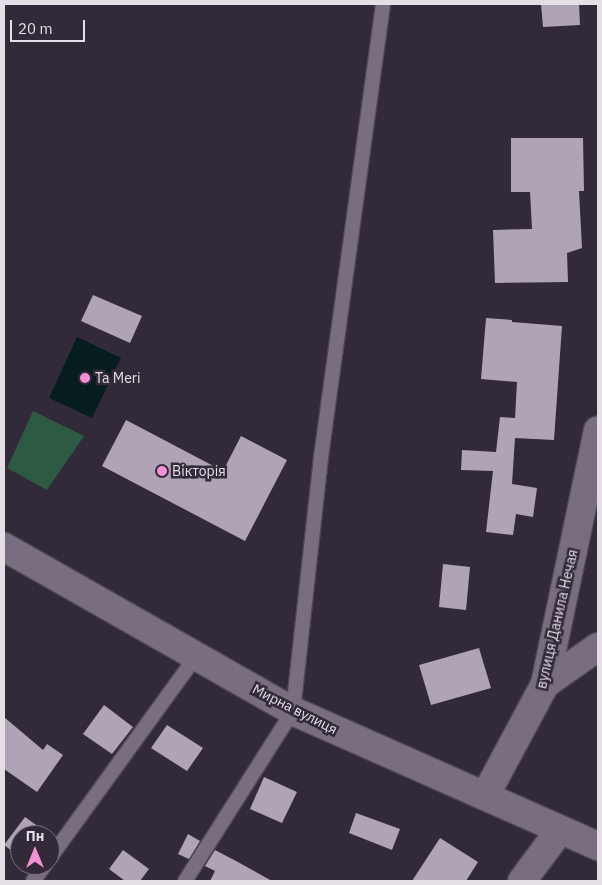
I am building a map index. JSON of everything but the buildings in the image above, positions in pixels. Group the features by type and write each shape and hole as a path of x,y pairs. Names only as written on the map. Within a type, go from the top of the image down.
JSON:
{"street":[{"name":"вулиця Данила Нечая","path":"486,796 545,684 598,430"},
{"name":"Мирна вулиця","path":"4,547 293,711 598,846"},
{"path":"545,684 598,647"},
{"path":"522,881 560,830"}],"lane":[{"path":"185,881 293,711 320,457 383,4"},
{"path":"60,844 196,656"}],"green space":[{"path":"33,411 84,436 47,490 7,468"}],"shaded area":[{"name":"Ta Meri","path":"77,337 121,358 92,418 49,398"}],"place":[{"name":"Ta Meri","path":"85,378"},
{"name":"Вікторія","path":"162,471"}]}
